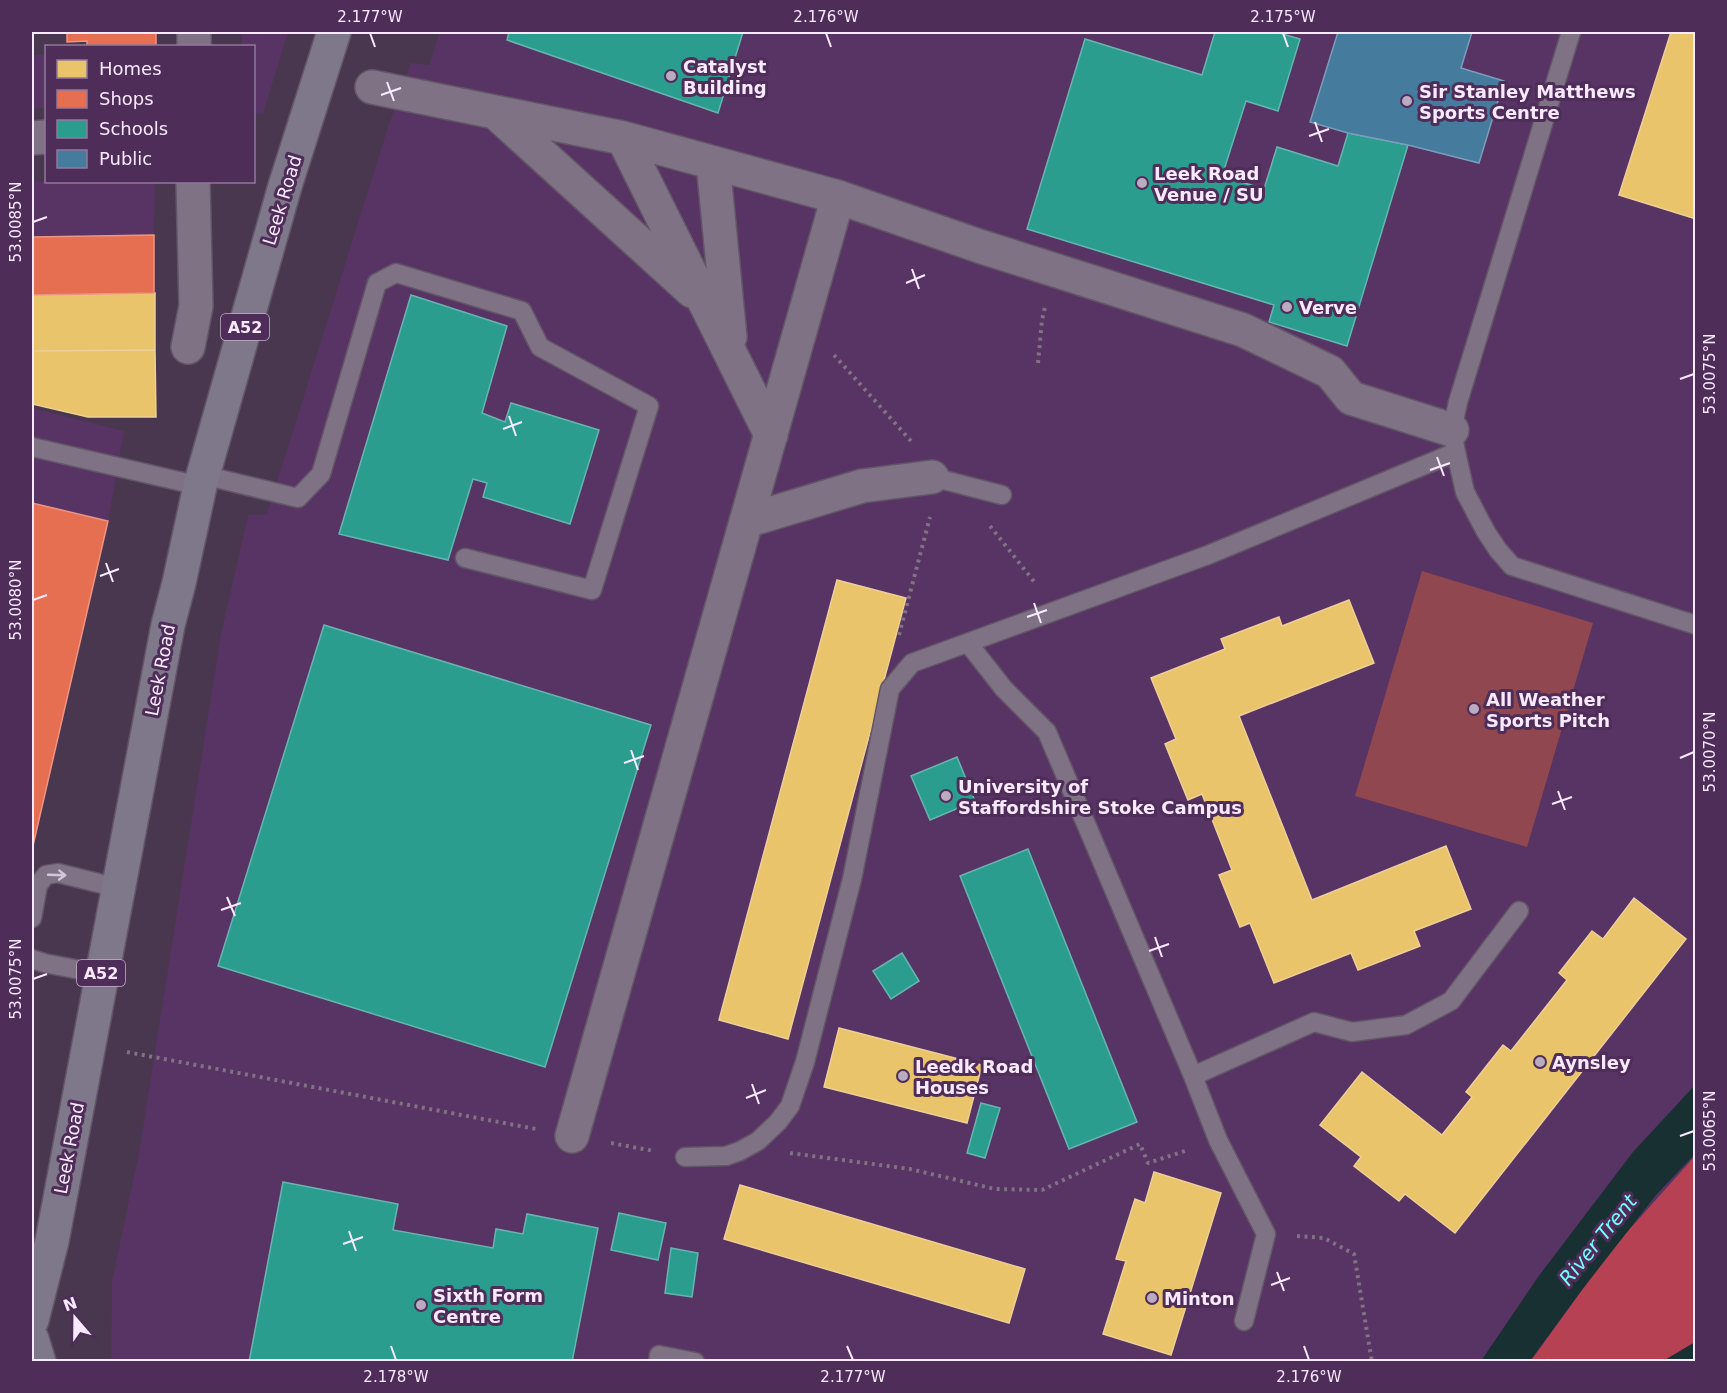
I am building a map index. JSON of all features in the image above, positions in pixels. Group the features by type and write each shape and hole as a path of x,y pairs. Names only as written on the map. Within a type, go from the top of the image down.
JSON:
{"highway":[{"name":"Leek Road","path":"32,1320 52,1241 168,625 202,481 285,186 334,32"},
{"path":"32,1339 39,1362"}],"street":[{"path":"372,87 623,138 838,197 979,246 1243,330 1330,372 1351,398 1454,441"},
{"path":"495,112 706,304"},
{"path":"623,138 771,435"},
{"path":"713,163 732,357"},
{"path":"188,347 196,306 193,183"},
{"path":"572,1136 838,197"},
{"path":"746,521 862,486 943,480"}],"lane":[{"path":"1571,32 1458,402 1454,441 1465,492 1485,532 1512,566 1695,625"},
{"path":"32,447 298,498 321,474 377,283 396,273 522,311 540,347 649,406 592,591 465,558"},
{"path":"685,1157 726,1156 758,1142 790,1106 805,1062 852,879 890,688 912,663 1208,555 1454,441"},
{"path":"943,480 1002,495"},
{"path":"968,643 1004,689 1047,732 1218,1140 1266,1234 1244,1321"},
{"path":"32,918 38,885 46,875 58,873 118,888"},
{"path":"1193,1076 1314,1022 1352,1032 1406,1025 1451,1001 1519,911"},
{"path":"32,959 101,974"},
{"path":"658,1362 659,1355 695,1362"}],"path":[{"path":"1038,363 1042,320 1054,270"},
{"path":"803,320 924,455 1056,611"},
{"path":"890,688 892,665 943,480"},
{"path":"88,1046 685,1157"},
{"path":"758,1142 792,1154 910,1169 995,1189 1042,1190 1140,1144 1148,1163 1218,1140"},
{"path":"1266,1234 1324,1238 1354,1254 1372,1362"}],"shaded area":[{"path":"242,32 288,32 263,114 255,112 255,45 242,45"},
{"name":"University of Staffordshire Stoke Campus","path":"440,32 1695,32 1695,1361 111,1362 112,1281 139,1153 221,634 248,515 267,514 387,130 411,63 429,65"},
{"path":"32,55 45,55 45,108 32,108"},
{"path":"32,181 155,183 154,235 32,236"},
{"path":"32,408 124,431 108,521 32,850"},
{"name":"All Weather Sports Pitch","path":"1422,571 1593,623 1527,847 1355,796"},
{"path":"1695,1156 1695,1361 1530,1362 1611,1250"}],"water":[{"name":"River Trent","path":"1695,1085 1695,1154 1656,1195 1530,1361 1481,1361 1538,1277 1633,1152"},
{"path":"1695,1342 1695,1361 1663,1361"}],"building: Homes":[{"path":"1671,32 1696,32 1696,219 1619,195"},
{"path":"155,293 155,350 32,351 32,295"},
{"path":"155,350 156,417 88,417 32,404 32,351"},
{"path":"837,580 906,598 788,1039 719,1020"},
{"path":"1349,600 1374,663 1239,716 1312,900 1446,846 1471,909 1414,931 1420,946 1358,970 1351,953 1274,983 1250,923 1240,927 1219,875 1232,870 1202,794 1188,800 1165,744 1176,739 1151,678 1225,649 1221,639 1279,617 1282,626"},
{"name":"Aynsley","path":"1634,898 1686,939 1455,1233 1405,1194 1399,1201 1354,1166 1361,1157 1320,1125 1362,1072 1442,1135 1472,1097 1466,1092 1503,1045 1511,1051 1567,980 1559,973 1592,931 1603,939"},
{"name":"Leedk Road Houses","path":"839,1028 982,1065 967,1123 824,1087"},
{"name":"Minton","path":"1154,1172 1221,1193 1171,1355 1103,1334 1126,1261 1116,1259 1135,1199 1145,1203"},
{"path":"740,1185 1025,1269 1009,1323 724,1239"}],"building: Shops":[{"path":"67,32 156,32 156,45 87,45 87,41 67,42"},
{"path":"154,235 154,293 32,295 32,237"},
{"path":"32,503 108,521 32,850"}],"building: Schools":[{"name":"Catalyst Building","path":"509,32 743,32 718,113 507,40"},
{"name":"Leek Road Venue / SU","path":"1215,32 1276,32 1300,39 1278,111 1246,101 1222,176 1264,189 1277,147 1338,166 1348,133 1408,145 1347,346 1269,322 1274,305 1027,229 1085,39 1202,75"},
{"path":"411,295 507,326 482,413 505,422 511,403 599,430 570,524 483,497 487,483 473,479 448,560 339,534"},
{"path":"324,625 651,725 545,1067 218,966"},
{"path":"957,757 975,801 930,820 911,776"},
{"path":"1028,849 1137,1122 1069,1149 960,876"},
{"path":"902,953 919,981 891,999 873,971"},
{"path":"981,1103 1000,1108 985,1158 967,1153"},
{"name":"Sixth Form Centre","path":"283,1182 398,1204 393,1230 493,1248 496,1229 523,1234 527,1214 598,1228 572,1362 249,1362"},
{"path":"619,1213 666,1223 658,1260 611,1250"},
{"path":"671,1248 698,1253 692,1297 665,1293"}],"building: Public":[{"name":"Sir Stanley Matthews Sports Centre","path":"1338,32 1472,32 1461,68 1504,81 1479,163 1310,122"}],"place":[{"name":"Catalyst Building","path":"671,76"},
{"name":"Sir Stanley Matthews Sports Centre","path":"1407,101"},
{"name":"Leek Road Venue / SU","path":"1142,183"},
{"name":"Verve","path":"1287,307"},
{"name":"All Weather Sports Pitch","path":"1474,709"},
{"name":"University of Staffordshire Stoke Campus","path":"946,796"},
{"name":"Aynsley","path":"1540,1062"},
{"name":"Leedk Road Houses","path":"903,1076"},
{"name":"Minton","path":"1152,1298"},
{"name":"Sixth Form Centre","path":"421,1305"}]}
